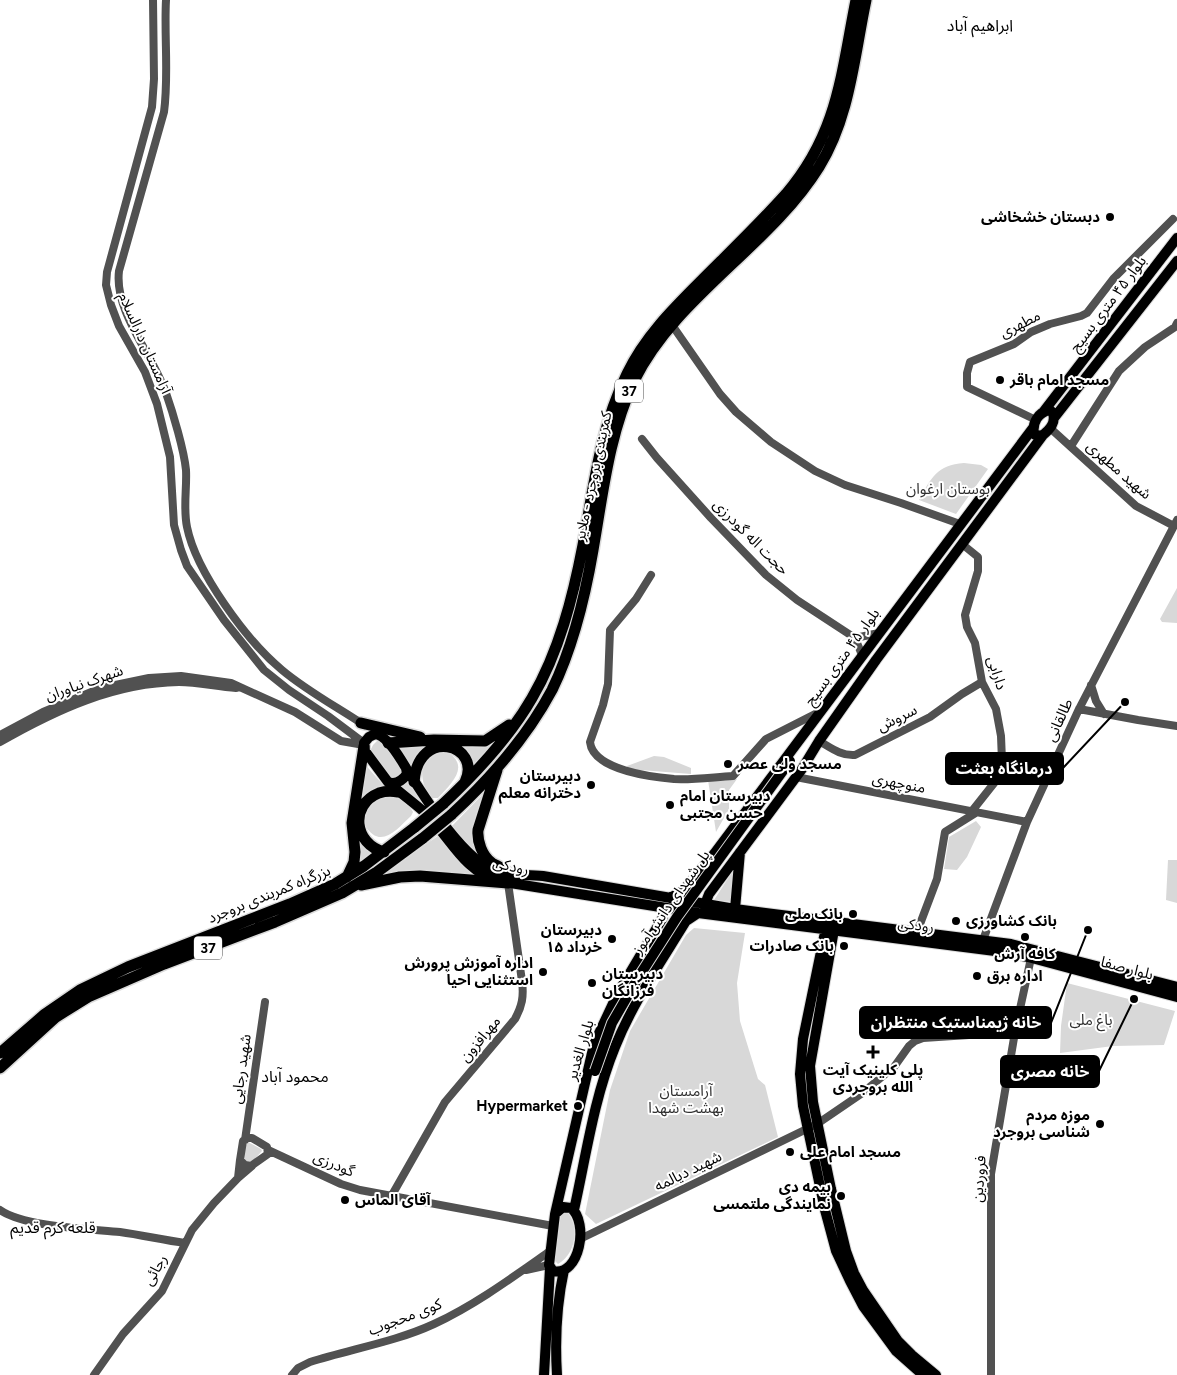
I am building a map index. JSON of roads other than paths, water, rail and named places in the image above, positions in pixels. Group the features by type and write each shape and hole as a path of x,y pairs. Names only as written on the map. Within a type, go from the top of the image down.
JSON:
{"highway":[{"name":"کمربندی بروجرد - ملایر","path":"415,827 443,804 488,758 521,716 543,676 564,622 578,570 602,437 627,373 658,325 777,204 807,168 833,114 856,0"},
{"name":"کمربندی بروجرد - ملایر","path":"423,838 451,815 498,767 542,708 562,668 578,618 618,421 629,393 649,354 672,325 791,204 810,181 820,165 838,128 846,104 866,0"},
{"path":"388,743 434,740 485,741 521,716"},
{"path":"361,723 434,740"},
{"path":"346,879 354,862 352,818 364,744"},
{"path":"414,782 420,759 430,750 448,746 465,756 468,774 464,784"},
{"path":"356,886 400,877 420,876 508,879 503,867 489,860 481,847 478,836 478,830 498,767"},
{"path":"384,852 375,850 362,837 359,823 360,812 372,797 380,793 398,792"},
{"name":"بزرگراه کمربندی بروجرد","path":"0,1053 58,1004 93,983 128,967 290,904 346,879 415,827"},
{"name":"بزرگراه کمربندی بروجرد","path":"0,1068 56,1017 88,997 164,964 275,922 356,886 423,838"}],"main road":[{"name":"بلوار ۴۵ متری بسیج","path":"670,898 683,891 714,854 786,756 846,680 862,655 1034,424 1177,238"},
{"name":"بلوار ۴۵ متری بسیج","path":"708,905 707,899 709,894 796,778 819,741 876,660 1042,435 1177,261"},
{"path":"1044,411 1050,410 1053,413 1052,423"},
{"path":"1034,424 1034,434 1037,436 1042,435"},
{"path":"364,744 369,736 378,734"},
{"name":"رودکی","path":"378,734 388,743 406,768 431,808 473,857 485,867 508,879 527,874 670,898 698,913 722,912 812,923"},
{"name":"رودکی","path":"364,744 365,750 388,782 425,813 473,868 490,878 508,879 586,895 666,908 708,905 722,912 735,909 837,927 982,944"},
{"path":"795,746 792,763 809,757"},
{"name":"پل شهدای دانش‌آموز","path":"596,1075 617,1026 641,982 685,915 792,763"},
{"path":"388,782 394,783 402,780 406,774 406,768"},
{"path":"735,909 740,852"},
{"path":"586,895 589,889 588,884"},
{"path":"609,899 607,893 611,888"},
{"name":"بلوار الغدیر","path":"574,1210 596,1075 594,1044 610,1009 662,919 666,908"},
{"name":"بلوار الغدیر","path":"549,1267 555,1214 596,1075 615,1047 629,1017 686,921 698,913"},
{"path":"837,927 805,1027 800,1065 800,1090 854,1273 870,1302 898,1341 936,1375"},
{"name":"رودکی","path":"837,927 917,932 982,944"},
{"name":"بلوار صفا","path":"982,944 1031,958 1177,988"},
{"name":"بلوار صفا","path":"982,944 1028,948 1177,997"},
{"path":"812,1126 831,1234 844,1268 864,1306 882,1332 900,1354 923,1375"},
{"path":"549,1267 554,1272 564,1270 576,1255 580,1239 580,1221 574,1210 563,1207 555,1214"},
{"path":"544,1375 549,1267"},
{"path":"558,1375 558,1324 564,1270"}],"street":[{"name":"آرامستان دارالسلام","path":"153,0 152,107 107,272 107,291 116,318 145,372 157,404 170,456 174,524 187,566 224,620 264,670 364,744"},
{"name":"آرامستان دارالسلام","path":"166,0 166,95 164,112 119,271 118,281 122,300 157,371 170,404 186,470 187,526 195,554 207,576 237,620 270,658 298,682 378,734"},
{"name":"مطهری","path":"1034,424 967,387 967,373 970,362 1014,344 1031,332 1050,324 1087,313 1114,278 1174,219"},
{"path":"1071,446 1119,371 1145,347 1177,324"},
{"path":"672,325 720,394 736,412 778,446 815,471 845,485 960,524"},
{"name":"شهید مطهری","path":"1052,423 1071,446 1136,506 1175,523"},
{"name":"حجت اله گودرزی","path":"642,439 711,518 766,575 797,600 855,638"},
{"name":"طالقانی","path":"982,944 1027,822 1079,709 1175,523"},
{"name":"دارابی","path":"917,932 937,879 945,832 974,811 995,782 1002,761 1001,736 996,709 982,682 975,643 967,627 965,615 978,571 978,557 962,544"},
{"path":"651,575 636,599 610,630 608,684 590,742 591,747 599,758 621,770 675,779 733,776 766,739 823,710"},
{"path":"862,655 855,638 879,633"},
{"name":"شهرک نیاوران","path":"0,735 74,704 104,694 131,687 182,682 241,688 295,712 341,741 364,744"},
{"name":"سروش","path":"819,741 845,755 855,755 930,717 982,682"},
{"path":"1091,685 1096,701 1104,714"},
{"path":"1079,709 1177,726"},
{"name":"شهرک نیاوران","path":"0,742 18,729"},
{"name":"منوچهری","path":"796,778 1027,822"},
{"name":"مهرافزون","path":"392,1195 445,1102 521,1008 524,997 508,879"},
{"name":"فروردین","path":"991,1375 991,1174 1015,1032 1031,958"},
{"name":"شهید رجایی","path":"245,1140 265,1002"},
{"name":"شهید دیالمه","path":"580,1239 812,1126 861,1094 894,1067 909,1046 915,1041 923,1038 1015,1032"},
{"path":"238,1178 240,1160 243,1141 252,1138 267,1147 268,1154 252,1166 245,1165 240,1160"},
{"name":"گودرزی","path":"268,1150 341,1184 374,1193 553,1226"},
{"name":"رجائی","path":"94,1375 123,1334 162,1291 192,1230 212,1205 252,1166"},
{"path":"0,1210 8,1216 27,1221 123,1233 185,1244"},
{"name":"کوی محجوب","path":"292,1375 298,1368 310,1362 390,1340 434,1324 477,1300 550,1251"},
{"path":"522,1271 549,1267"}],"place":[{"name":"دبستان خشخاشی","path":"1110,217"},
{"name":"مسجد امام باقر","path":"1000,380"},
{"name":"درمانگاه بعثت","path":"1125,702"},
{"name":"مسجد ولی عصر","path":"728,764"},
{"name":"دبیرستان دخترانه معلم","path":"591,785"},
{"name":"دبیرستان امام حسن مجتبی","path":"670,805"},
{"name":"بانک ملی","path":"853,914"},
{"name":"بانک کشاورزی","path":"956,921"},
{"name":"خانه ژیمناستیک منتظران","path":"1088,930"},
{"name":"کافه آرش","path":"1025,937"},
{"name":"دبیرستان ۱۵ خرداد","path":"612,939"},
{"name":"بانک صادرات","path":"844,946"},
{"name":"اداره آموزش پرورش استثنایی احیا","path":"543,972"},
{"name":"اداره برق","path":"977,976"},
{"name":"دبیرستان فرزانگان","path":"592,983"},
{"name":"خانه مصری","path":"1134,999"},
{"name":"پلی کلینیک آیت الله بروجردی","path":"873,1052"},
{"name":"Hypermarket","path":"578,1106"},
{"name":"موزه مردم شناسی بروجرد","path":"1100,1124"},
{"name":"مسجد امام علی","path":"790,1152"},
{"name":"بیمه دی نمایندگی ملتمسی","path":"841,1196"},
{"name":"آقای الماس","path":"345,1200"}],"district":[{"name":"ابراهیم آباد","path":"980,25"},
{"name":"محمود آباد","path":"295,1076"},
{"name":"قلعه کرم قدیم","path":"53,1227"}],"park label":[{"name":"بوستان ارغوان","path":"948,489"},
{"name":"باغ ملی","path":"1091,1020"},
{"name":"آرامستان بهشت شهدا","path":"686,1100"}]}
